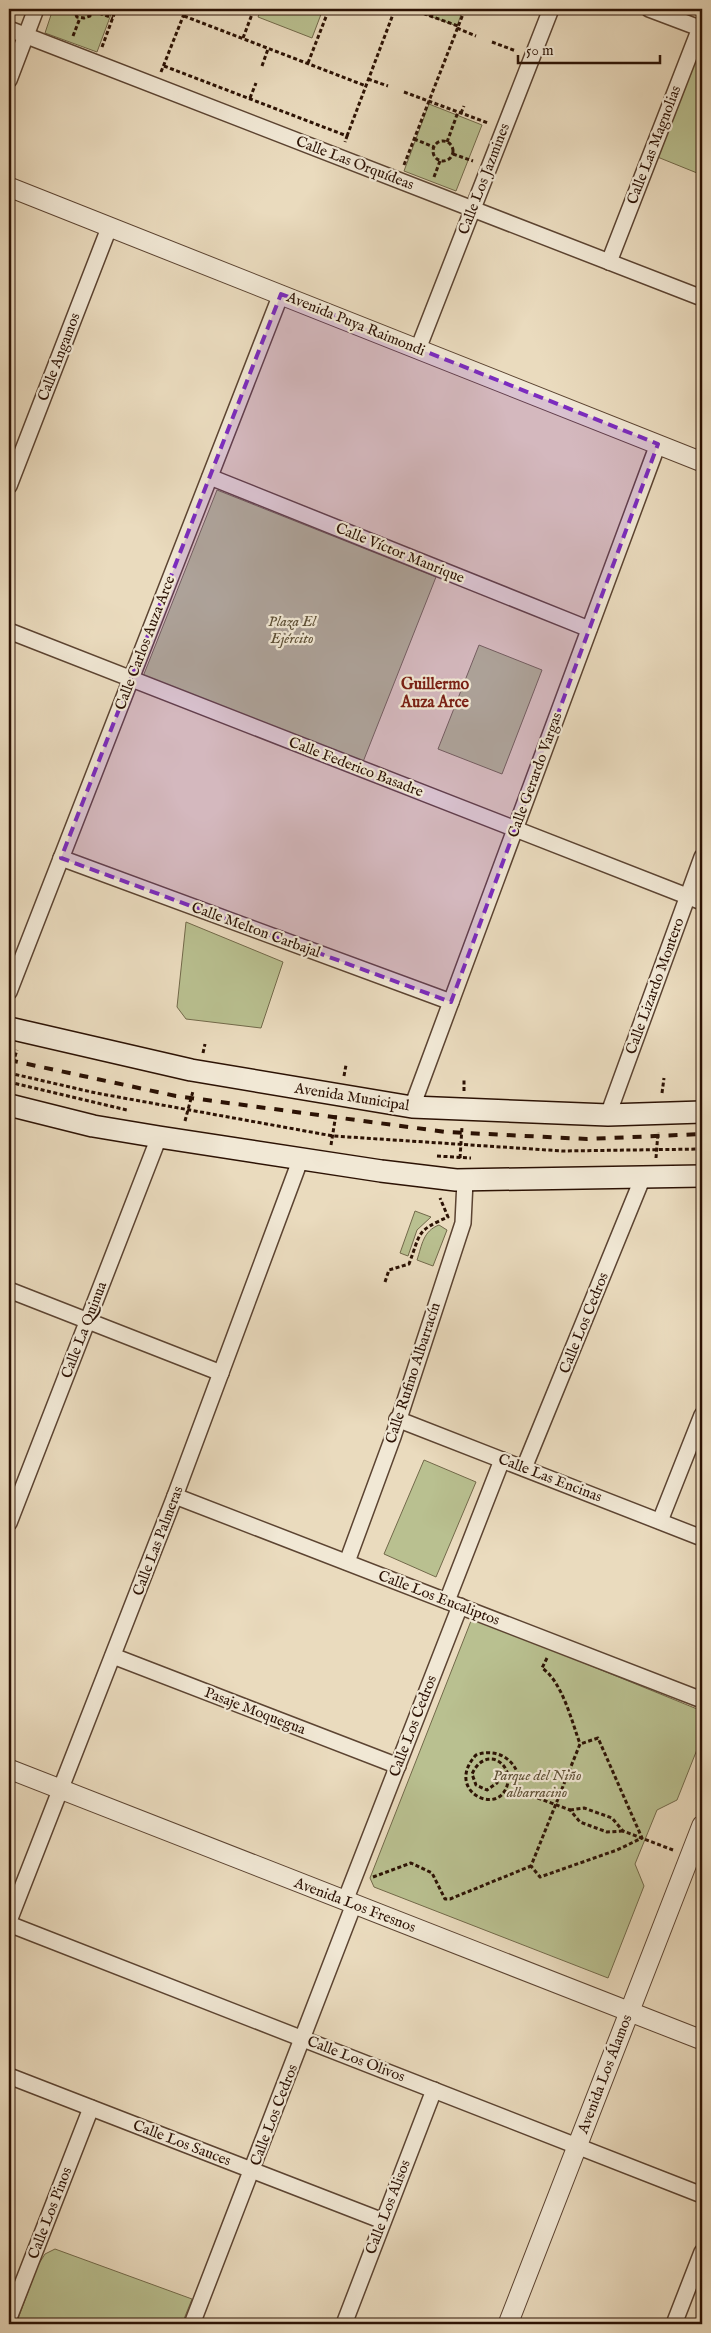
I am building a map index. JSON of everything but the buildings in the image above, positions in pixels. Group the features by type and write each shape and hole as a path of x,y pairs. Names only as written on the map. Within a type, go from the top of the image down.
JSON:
{"main road":[{"name":"Avenida Municipal","path":"9,1028 198,1071 412,1107 608,1115 702,1112"},
{"path":"9,1105 92,1126 159,1138 181,1127 301,1158 330,1150 461,1180 702,1176"}],"street":[{"path":"9,80 36,9"},
{"name":"Calle Los Jazmines","path":"418,349 550,9"},
{"path":"649,9 701,28"},
{"name":"Calle Las Magnolias","path":"609,262 701,28"},
{"name":"Calle Las Orquídeas","path":"9,29 702,298"},
{"name":"Avenida Puya Raimondi","path":"9,187 702,462"},
{"name":"Calle Angamos","path":"9,486 110,228"},
{"name":"Calle Carlos Auza Arce","path":"9,992 281,294"},
{"name":"Calle Gerardo Vargas","path":"412,1107 658,444"},
{"name":"Calle Víctor Manrique","path":"210,477 589,628"},
{"name":"Calle Federico Basadre","path":"9,632 702,902"},
{"name":"Calle Lizardo Montero","path":"608,1115 702,857"},
{"name":"Calle Melton Carbajal","path":"61,858 451,1002"},
{"name":"Calle La Quinua","path":"9,1523 159,1138"},
{"name":"Calle Las Palmeras","path":"9,1923 175,1496 301,1158"},
{"name":"Calle Los Cedros","path":"524,1468 650,1178"},
{"name":"Calle Rufino Albarracín","path":"346,1562 393,1437 397,1419 463,1223 461,1180"},
{"path":"9,1290 221,1373"},
{"path":"660,1521 702,1415"},
{"name":"Calle Las Encinas","path":"397,1419 702,1538"},
{"name":"Calle Los Cedros","path":"192,2324 304,2039 502,1460"},
{"name":"Calle Los Eucaliptos","path":"175,1496 702,1700"},
{"name":"Pasaje Moquegua","path":"113,1656 398,1766"},
{"name":"Avenida Los Fresnos","path":"9,1770 351,1897 629,2012 702,2040"},
{"name":"Avenida Los Álamos","path":"508,2324 702,1825"},
{"name":"Calle Los Olivos","path":"9,1923 702,2195"},
{"name":"Calle Los Sauces","path":"9,2076 383,2221"},
{"name":"Calle Los Alisos","path":"344,2324 434,2090"},
{"name":"Calle Los Pinos","path":"9,2318 91,2108"},
{"path":"674,2324 702,2252"}],"path":[{"path":"73,9 80,18"},
{"path":"99,54 116,9"},
{"path":"164,66 186,9"},
{"path":"243,38 254,9"},
{"path":"308,63 329,9"},
{"path":"346,136 395,10 384,9"},
{"path":"411,9 476,36"},
{"path":"431,16 434,9"},
{"path":"401,173 465,9"},
{"path":"80,18 87,18 93,10 113,18"},
{"path":"184,16 366,86"},
{"path":"70,44 80,18"},
{"path":"492,42 516,51"},
{"path":"262,66 268,48"},
{"path":"368,79 388,86"},
{"path":"250,98 256,83"},
{"path":"404,92 488,123"},
{"path":"448,142 464,106"},
{"path":"414,139 434,147"},
{"path":"438,142 448,142 453,146 453,154 447,161 440,161 434,154 434,147 438,142"},
{"path":"453,154 473,161"},
{"path":"431,185 440,161"},
{"path":"181,1127 188,1111 205,1044"},
{"path":"330,1150 346,1065"},
{"path":"9,1073 188,1111 333,1136 563,1151 702,1149"},
{"path":"650,1178 656,1150 664,1078"},
{"path":"461,1180 460,1157 464,1079"},
{"path":"9,1082 130,1110"},
{"path":"181,1127 195,1123"},
{"path":"429,1155 480,1158"},
{"path":"385,1282 389,1270 409,1264 424,1228 448,1217 439,1196"},
{"path":"351,1897 411,1863 432,1873 446,1899 475,1890 531,1866 580,1744 558,1686 551,1674 542,1668 553,1642"},
{"path":"580,1744 598,1738 642,1838"},
{"path":"497,1774 497,1783 487,1790 476,1785 472,1774 475,1766 486,1758 492,1758 502,1765 508,1778 507,1787 502,1794 486,1800 470,1791 465,1781 466,1771 476,1756 493,1752 506,1756 515,1766 520,1781 519,1791 570,1810 580,1822 607,1832 623,1831 690,1856"},
{"path":"570,1810 584,1808 612,1818 623,1831"},
{"path":"531,1866 540,1877 617,1850 642,1838"}],"highlighted area":[{"path":"281,294 658,444 451,1002 61,858"}],"green space":[{"path":"53,9 113,9 97,52 45,33"},
{"path":"261,9 323,9 312,38 258,17"},
{"path":"410,9 463,9 457,26"},
{"path":"699,44 702,45 702,175 655,156"},
{"path":"429,104 482,125 456,191 404,171"},
{"name":"Plaza El Ejército","path":"217,490 436,577 361,767 142,679"},
{"path":"479,645 542,670 502,774 438,749"},
{"path":"186,922 283,962 261,1028 186,1019 177,1007"},
{"path":"415,1211 431,1217 417,1230 408,1256 400,1253"},
{"path":"439,1225 447,1230 433,1266 417,1260 426,1235"},
{"path":"424,1460 476,1482 436,1577 384,1554"},
{"name":"Parque del Niño albarracino","path":"476,1619 702,1711 702,1737 677,1800 657,1810 635,1864 644,1886 608,1978 374,1887 370,1878 471,1621"},
{"path":"55,2249 192,2299 182,2324 16,2324 38,2265 45,2254"}],"railway":[{"path":"9,1060 176,1096 446,1132 587,1139 702,1134"}],"district":[{"name":"Guillermo Auza Arce","path":"435,694"}]}
